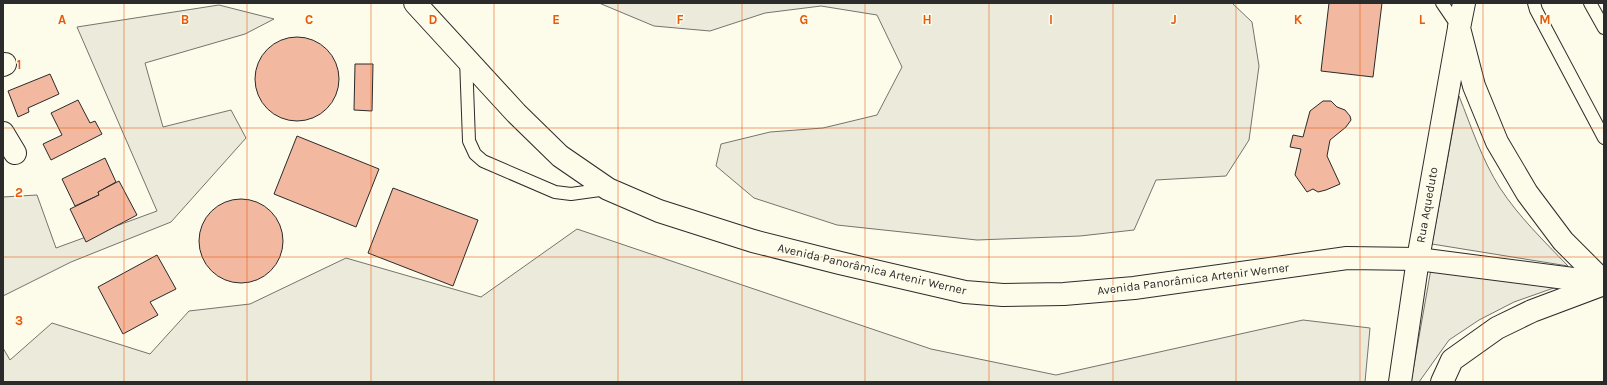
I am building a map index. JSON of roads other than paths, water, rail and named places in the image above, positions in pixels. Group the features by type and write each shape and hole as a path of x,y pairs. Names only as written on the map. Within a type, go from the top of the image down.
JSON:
{"main road":[{"name":"Avenida Panorâmica Artenir Werner","path":"415,3 516,113 560,156 608,189 659,211 753,241 973,293 1003,295 1064,294 1142,287 1347,258 1418,259 1604,283"},
{"name":"Rua Aqueduto","path":"1400,382 1418,259 1464,3"},
{"path":"1442,382 1452,360 1497,328 1532,311 1604,283 1563,241 1526,193 1497,142 1474,86 1459,28"},
{"path":"3,133 15,153"}],"lane":[{"path":"1442,3 1459,28"},
{"path":"1534,3 1536,10 1604,138"},
{"path":"1590,3 1604,28"},
{"path":"466,58 469,141 475,154 483,161 555,192 571,194 608,189"}]}
